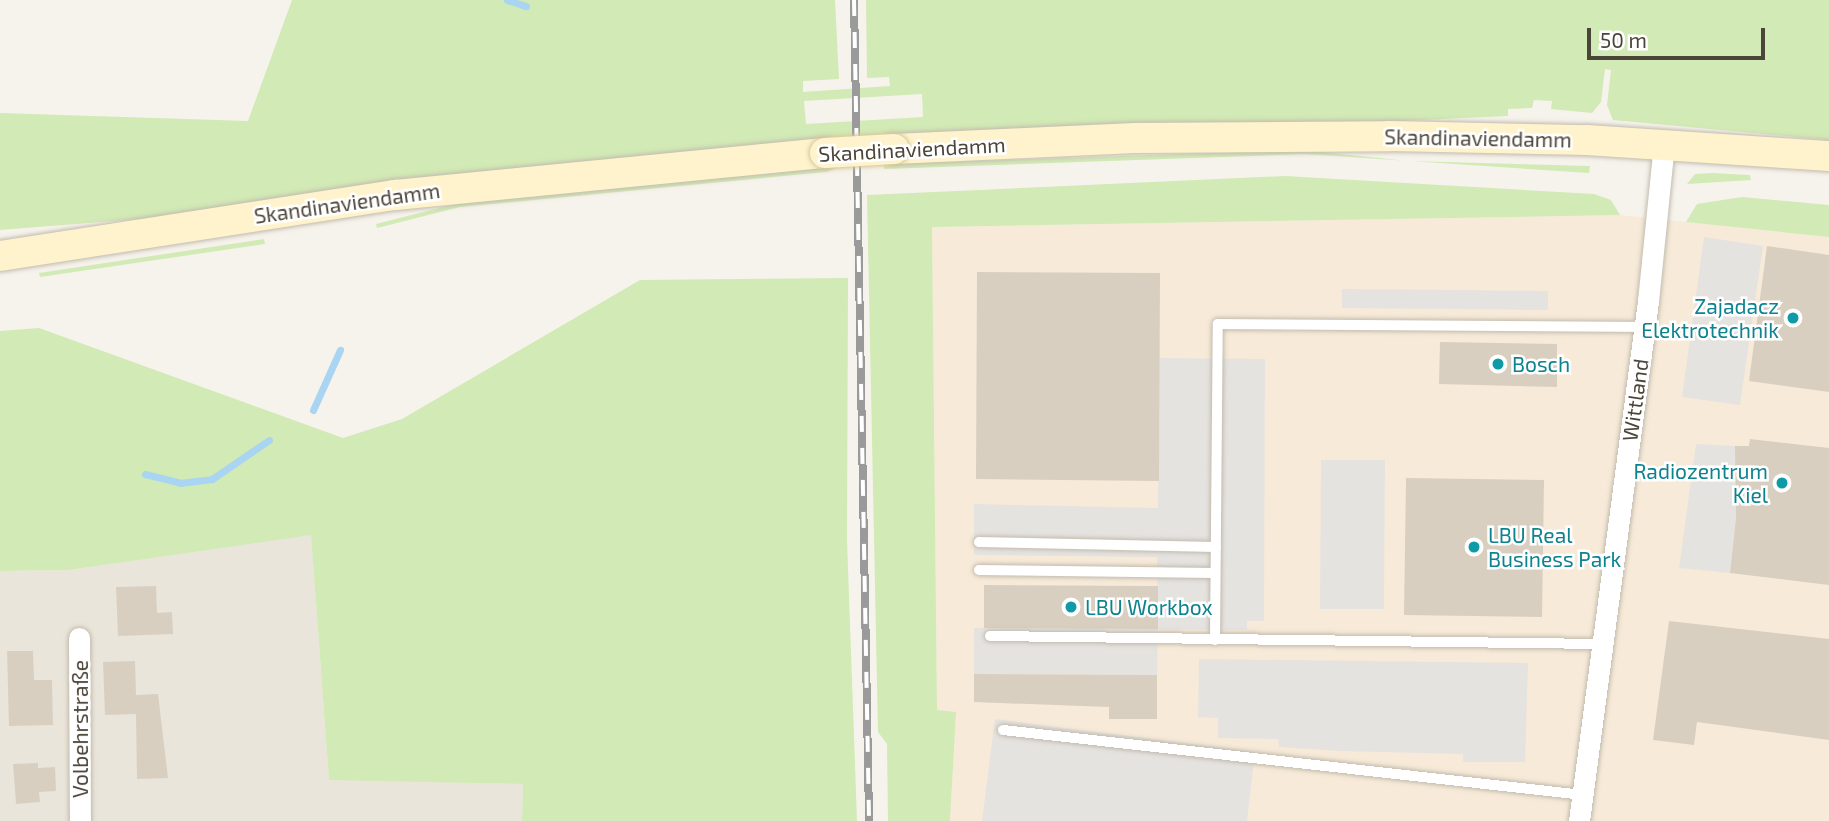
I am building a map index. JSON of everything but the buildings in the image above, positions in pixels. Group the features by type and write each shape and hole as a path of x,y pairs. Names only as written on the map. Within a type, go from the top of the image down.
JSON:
{"main road":[{"name":"Skandinaviendamm","path":"0,256 395,195 825,153 894,149 1148,138 1431,137 1664,144 1829,156"}],"street":[{"name":"Wittland","path":"1579,821 1645,327 1664,144"},
{"name":"Volbehrstraße","path":"79,638 80,821"}],"lane":[{"path":"1215,640 1217,324 1645,327"},
{"path":"979,542 1216,547"},
{"path":"979,570 1215,573"},
{"path":"990,636 1603,645"},
{"path":"1003,730 1583,795"}],"shaded area":[{"path":"1620,215 1829,237 1829,821 950,821 956,712 937,711 932,227"},
{"path":"1704,237 1763,246 1740,405 1682,397"},
{"path":"1342,289 1548,291 1548,310 1342,308"},
{"path":"1159,358 1265,359 1264,621 1247,621 1247,630 1158,629 1157,675 974,674 974,628 1158,628 1157,557 974,555 974,504 1158,508"},
{"path":"1696,444 1735,446 1736,518 1730,573 1679,568"},
{"path":"1321,460 1385,460 1384,609 1320,609"},
{"path":"311,534 329,779 523,784 522,821 0,821 0,571 69,570"},
{"path":"1199,659 1528,663 1525,762 1463,762 1463,754 1279,747 1278,739 1218,738 1218,718 1198,717"},
{"path":"995,719 1255,752 1247,821 982,821"}],"green space":[{"path":"292,0 835,0 839,79 803,81 803,92 890,86 889,77 867,78 866,0 1829,0 1829,140 1613,120 1607,105 1611,70 1605,69 1601,102 1592,113 1551,109 1552,101 1534,100 1532,108 1508,109 1508,116 1356,123 0,230 0,113 248,121","holes":["922,94 923,117 806,124 804,101"]},
{"path":"1303,150 1406,161 1304,154 884,169 884,164"},
{"path":"1410,161 1590,166 1589,173"},
{"path":"841,166 826,172 460,207 377,228 376,224 459,203"},
{"path":"1695,174 1750,175 1751,180 1687,184"},
{"path":"1285,176 1594,194 1611,200 1620,215 932,227 937,710 956,712 950,821 888,821 887,744 878,732 867,195"},
{"path":"1742,197 1829,205 1829,237 1686,222 1697,204"},
{"path":"264,239 265,244 40,277 39,273"},
{"path":"848,278 847,540 857,821 522,821 523,784 329,780 311,535 69,570 0,571 0,331 39,328 343,438 402,419 640,280"}],"waterway":[{"path":"507,0 526,6"},
{"path":"313,410 340,350"},
{"path":"145,474 180,483 212,479 269,440"}],"railway":[{"path":"854,0 869,821"}],"place":[{"name":"Zajadacz Elektrotechnik","path":"1793,318"},
{"name":"Bosch","path":"1498,364"},
{"name":"Radiozentrum Kiel","path":"1782,483"},
{"name":"LBU Real Business Park","path":"1474,547"},
{"name":"LBU Workbox","path":"1071,607"}]}
